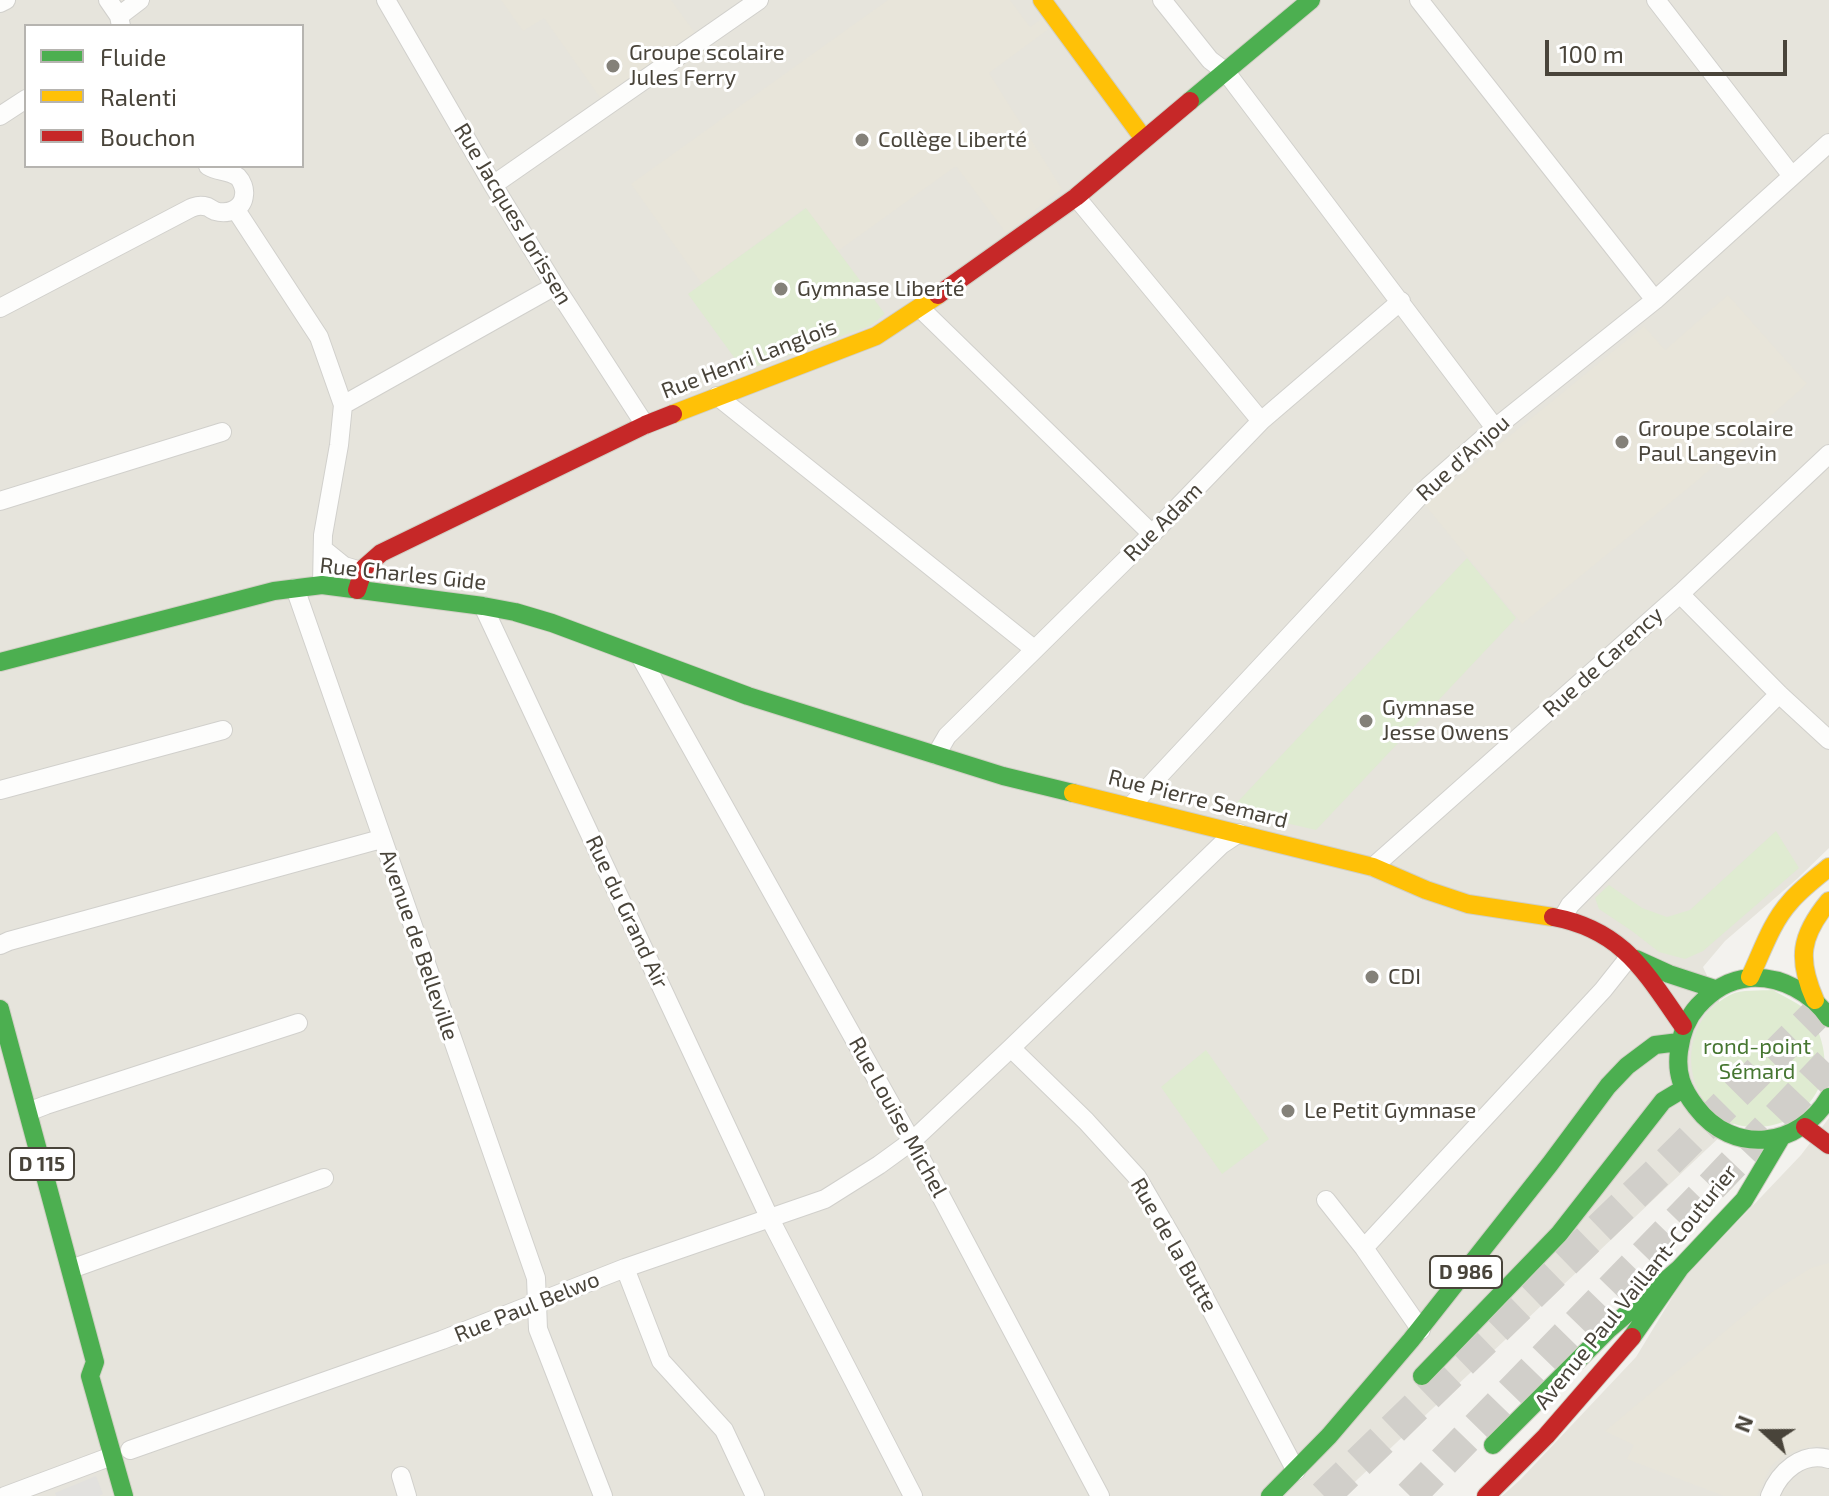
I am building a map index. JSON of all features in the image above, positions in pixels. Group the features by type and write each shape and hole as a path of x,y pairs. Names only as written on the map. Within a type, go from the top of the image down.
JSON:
{"main road":[{"path":"1042,0 1144,139"},
{"name":"Rue Henri Langlois","path":"359,580 370,560 381,553 645,425 876,336 1076,197 1311,0"},
{"name":"Rue Charles Gide","path":"0,662 274,591 359,580 515,612 552,623 748,696"},
{"name":"Rue Pierre Semard","path":"748,696 1003,776 1373,867 1440,896 1482,907 1563,917 1580,923 1609,937 1630,956 1681,1034"},
{"path":"1750,977 1785,909 1829,867"},
{"path":"1829,901 1810,926 1802,952 1806,978 1815,1000 1829,1018"},
{"name":"Rue Pierre Semard","path":"1630,956 1669,974 1715,989"},
{"path":"1815,1000 1784,981 1750,977 1715,989 1697,1004 1681,1034 1677,1066 1683,1089 1695,1110 1713,1126 1735,1136 1758,1140 1782,1136 1805,1127 1828,1103"},
{"name":"D 115","path":"0,1009 9,1079 28,1112 84,1319 102,1366 90,1376 112,1456 135,1487"},
{"name":"D 986","path":"1270,1496 1296,1471 1421,1330 1608,1086 1627,1066 1655,1045 1681,1034"},
{"path":"1422,1376 1559,1234 1663,1101 1683,1089"},
{"path":"1805,1127 1829,1145"},
{"name":"Avenue Paul Vaillant-Couturier","path":"1493,1494 1639,1328 1680,1268 1744,1200 1782,1136"},
{"path":"1493,1445 1609,1329 1680,1268"},
{"name":"D 115","path":"124,1430 135,1487"},
{"path":"112,1456 130,1450"}],"street":[{"path":"0,3 6,0"},
{"path":"116,14 140,0"},
{"name":"Rue Jacques Jorissen","path":"386,0 493,185 645,425"},
{"path":"493,185 759,0"},
{"path":"1162,0 1210,60 1226,72 1495,428"},
{"path":"1419,0 1655,300"},
{"path":"1656,0 1792,176"},
{"path":"0,116 24,100"},
{"name":"Rue d'Anjou","path":"1130,807 1429,486 1495,428 1655,300 1829,143"},
{"path":"0,308 191,208 207,206 225,213 236,210 243,200 244,188 238,177 213,169"},
{"path":"1076,197 1261,421"},
{"path":"236,210 319,337 343,405 323,535 322,585"},
{"path":"343,405 555,286"},
{"name":"Rue Adam","path":"936,755 947,736 1152,534 1261,421 1401,301"},
{"path":"920,308 1152,534"},
{"path":"717,396 1034,649"},
{"path":"0,501 222,432"},
{"name":"Rue de Carency","path":"1373,867 1680,594 1829,454"},
{"path":"323,549 359,580"},
{"name":"Avenue de Belleville","path":"295,588 536,1278 538,1329 603,1496"},
{"path":"1680,594 1829,740"},
{"name":"Rue du Grand Air","path":"483,606 770,1219 913,1496"},
{"name":"Rue Louise Michel","path":"640,656 912,1141 1100,1496"},
{"path":"1563,917 1570,905 1779,694"},
{"path":"0,790 223,730"},
{"name":"Rue Paul Belwo","path":"130,1450 442,1340 625,1268 825,1199 912,1141 1221,845 1239,833"},
{"path":"0,945 381,839"},
{"path":"1364,1248 1603,990 1630,956"},
{"path":"28,1112 298,1023"},
{"name":"Rue de la Butte","path":"1011,1048 1086,1121 1137,1177 1179,1249 1296,1471"},
{"path":"71,1269 324,1178"},
{"path":"1326,1200 1421,1330"},
{"path":"625,1268 661,1361 724,1430 755,1496"},
{"path":"5,1496 112,1456"},
{"path":"1770,1496 1789,1467 1807,1458 1829,1459"},
{"path":"401,1476 407,1496"}],"shaded area":[{"path":"0,0 1829,0 1829,848 1725,941 1703,967 1763,1096 1340,1496 0,1496"},
{"name":"Groupe scolaire Jules Ferry","path":"501,0 671,0 695,33 601,99 544,18 523,31"},
{"name":"Collège Liberté","path":"888,0 1010,0 1030,27 1043,18 1050,28 989,73 1062,189 1006,233 956,166 838,251 805,208 702,284 631,184"},
{"name":"Groupe scolaire Paul Langevin","path":"1728,295 1807,384 1698,480 1522,624 1425,505 1644,326 1665,350"},
{"path":"1829,1118 1829,1496 1502,1496 1636,1357 1684,1278 1801,1155"},
{"path":"1829,1263 1829,1447 1815,1446 1784,1455 1771,1466 1757,1496 1724,1496 1627,1459 1634,1445 1605,1431 1772,1292 1811,1268"},
{"path":"96,1476 103,1494 99,1496 56,1496 55,1493"}],"green space":[{"name":"Gymnase Liberté","path":"806,208 885,314 870,326 744,371 688,294"},
{"name":"Gymnase Jesse Owens","path":"1467,558 1516,618 1316,830 1230,810"},
{"path":"1776,831 1799,868 1703,951 1685,959 1659,952 1599,909 1595,898 1609,885 1642,908 1667,917 1690,910"},
{"name":"rond-point Sémard","path":"1773,990 1802,1007 1812,1017 1823,1046 1822,1078 1813,1098 1794,1117 1773,1125 1745,1126 1722,1118 1705,1102 1694,1081 1691,1057 1696,1033 1708,1012 1735,993"},
{"path":"1206,1050 1269,1139 1222,1174 1161,1087"}],"tunnel":[{"path":"1324,1496 1829,1001"},
{"path":"1410,1496 1829,1063"}],"traffic: fast":[{"path":"1190,101 1311,0"},
{"path":"0,662 274,591 322,585 515,612 748,696 1003,776 1073,793"},
{"path":"1636,959 1715,989"},
{"path":"1829,1018 1814,1001 1784,983 1762,978 1735,981 1715,991 1694,1011 1683,1033 1678,1059 1681,1081 1696,1107 1711,1123 1746,1139 1765,1140 1801,1127 1829,1097"},
{"path":"0,1009 95,1362 90,1376 124,1496"},
{"path":"1270,1496 1329,1436 1411,1340 1608,1086 1627,1066 1655,1045 1679,1042"},
{"path":"1422,1376 1559,1234 1663,1101 1683,1089"},
{"path":"1632,1337 1680,1268 1744,1200 1782,1136"},
{"path":"1493,1445 1609,1329 1680,1268"}],"traffic: slow":[{"path":"1042,0 1144,139"},
{"path":"673,414 876,336 938,295"},
{"path":"1073,793 1373,867 1468,904 1553,917"},
{"path":"1750,977 1783,910 1829,867"},
{"path":"1815,1000 1806,972 1804,948 1812,925 1829,901"}],"traffic: jam":[{"path":"938,295 1076,197 1190,101"},
{"path":"357,590 364,568 381,553 673,414"},
{"path":"1553,917 1577,923 1615,943 1644,971 1683,1026"},
{"path":"1805,1127 1829,1145"},
{"path":"1486,1496 1546,1436 1632,1337"}],"place":[{"name":"Groupe scolaire Jules Ferry","path":"613,66"},
{"name":"Collège Liberté","path":"862,140"},
{"name":"Gymnase Liberté","path":"781,289"},
{"name":"Groupe scolaire Paul Langevin","path":"1622,442"},
{"name":"Gymnase Jesse Owens","path":"1366,721"},
{"name":"CDI","path":"1372,977"},
{"name":"Le Petit Gymnase","path":"1288,1111"}]}
